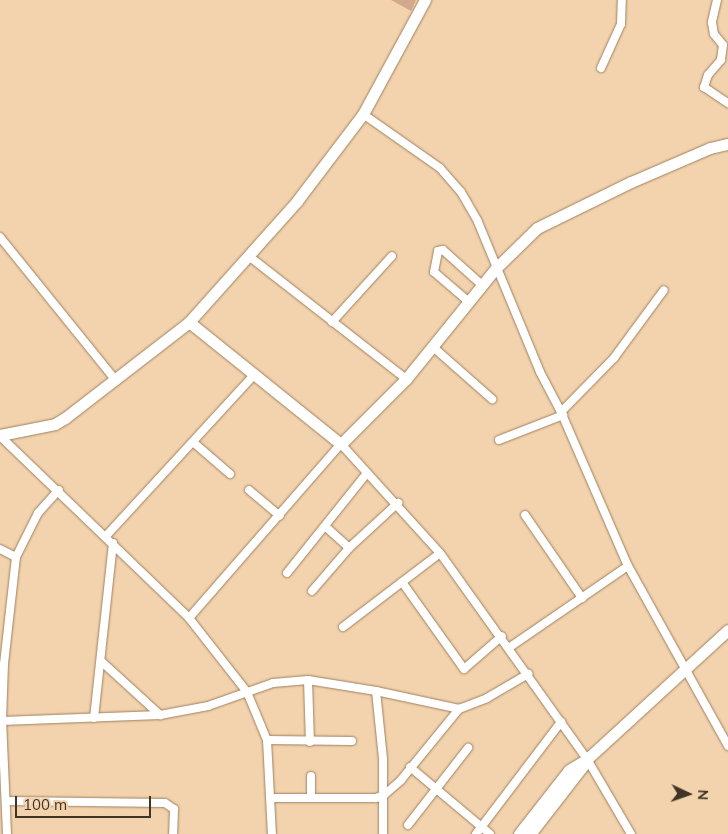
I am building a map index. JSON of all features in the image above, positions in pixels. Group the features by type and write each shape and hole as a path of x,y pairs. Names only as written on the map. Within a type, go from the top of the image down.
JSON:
{"street":[{"path":"0,435 55,424 116,380 189,322 250,257 298,201 363,114 425,0"},
{"path":"601,68 621,24 622,0"},
{"path":"717,0 712,22 714,34 723,44 722,60 708,75 704,87 728,103"},
{"path":"363,114 440,168 461,192 478,222 540,372 562,414 628,566 728,746"},
{"path":"189,618 341,444 406,379 496,268 537,228 631,182 710,148 728,144"},
{"path":"0,237 116,380"},
{"path":"469,302 434,272 438,251 443,250 482,285"},
{"path":"332,322 392,256"},
{"path":"250,257 406,379"},
{"path":"499,440 562,414 614,358 664,290"},
{"path":"189,322 341,444 398,503 440,553 510,647 588,759 631,834"},
{"path":"433,347 492,399"},
{"path":"106,536 255,374"},
{"path":"0,435 60,490 189,618 247,692 267,740 272,834"},
{"path":"193,442 230,474"},
{"path":"287,573 326,527 367,473"},
{"path":"7,834 3,819 7,801 2,721 2,662 16,557 38,513 60,490"},
{"path":"249,490 280,516"},
{"path":"312,591 349,548 398,503"},
{"path":"525,515 582,598"},
{"path":"326,527 349,548"},
{"path":"94,718 102,662 113,544"},
{"path":"0,549 16,557"},
{"path":"343,627 440,553"},
{"path":"510,647 628,566"},
{"path":"402,582 464,669 502,636"},
{"path":"530,834 588,759 684,668 728,630"},
{"path":"102,662 160,715"},
{"path":"271,798 376,798 384,795 458,709 487,698 528,674"},
{"path":"2,721 160,715 208,706 273,683 308,680 376,691 458,709"},
{"path":"308,680 310,742"},
{"path":"376,691 384,795 383,834"},
{"path":"476,834 561,722"},
{"path":"267,740 352,741"},
{"path":"408,825 438,790 468,748"},
{"path":"519,834 569,770 588,759"},
{"path":"410,767 490,834"},
{"path":"311,776 311,797"},
{"path":"7,801 165,803 174,809 174,834"}],"building":[{"path":"391,0 416,0 411,11"}]}
